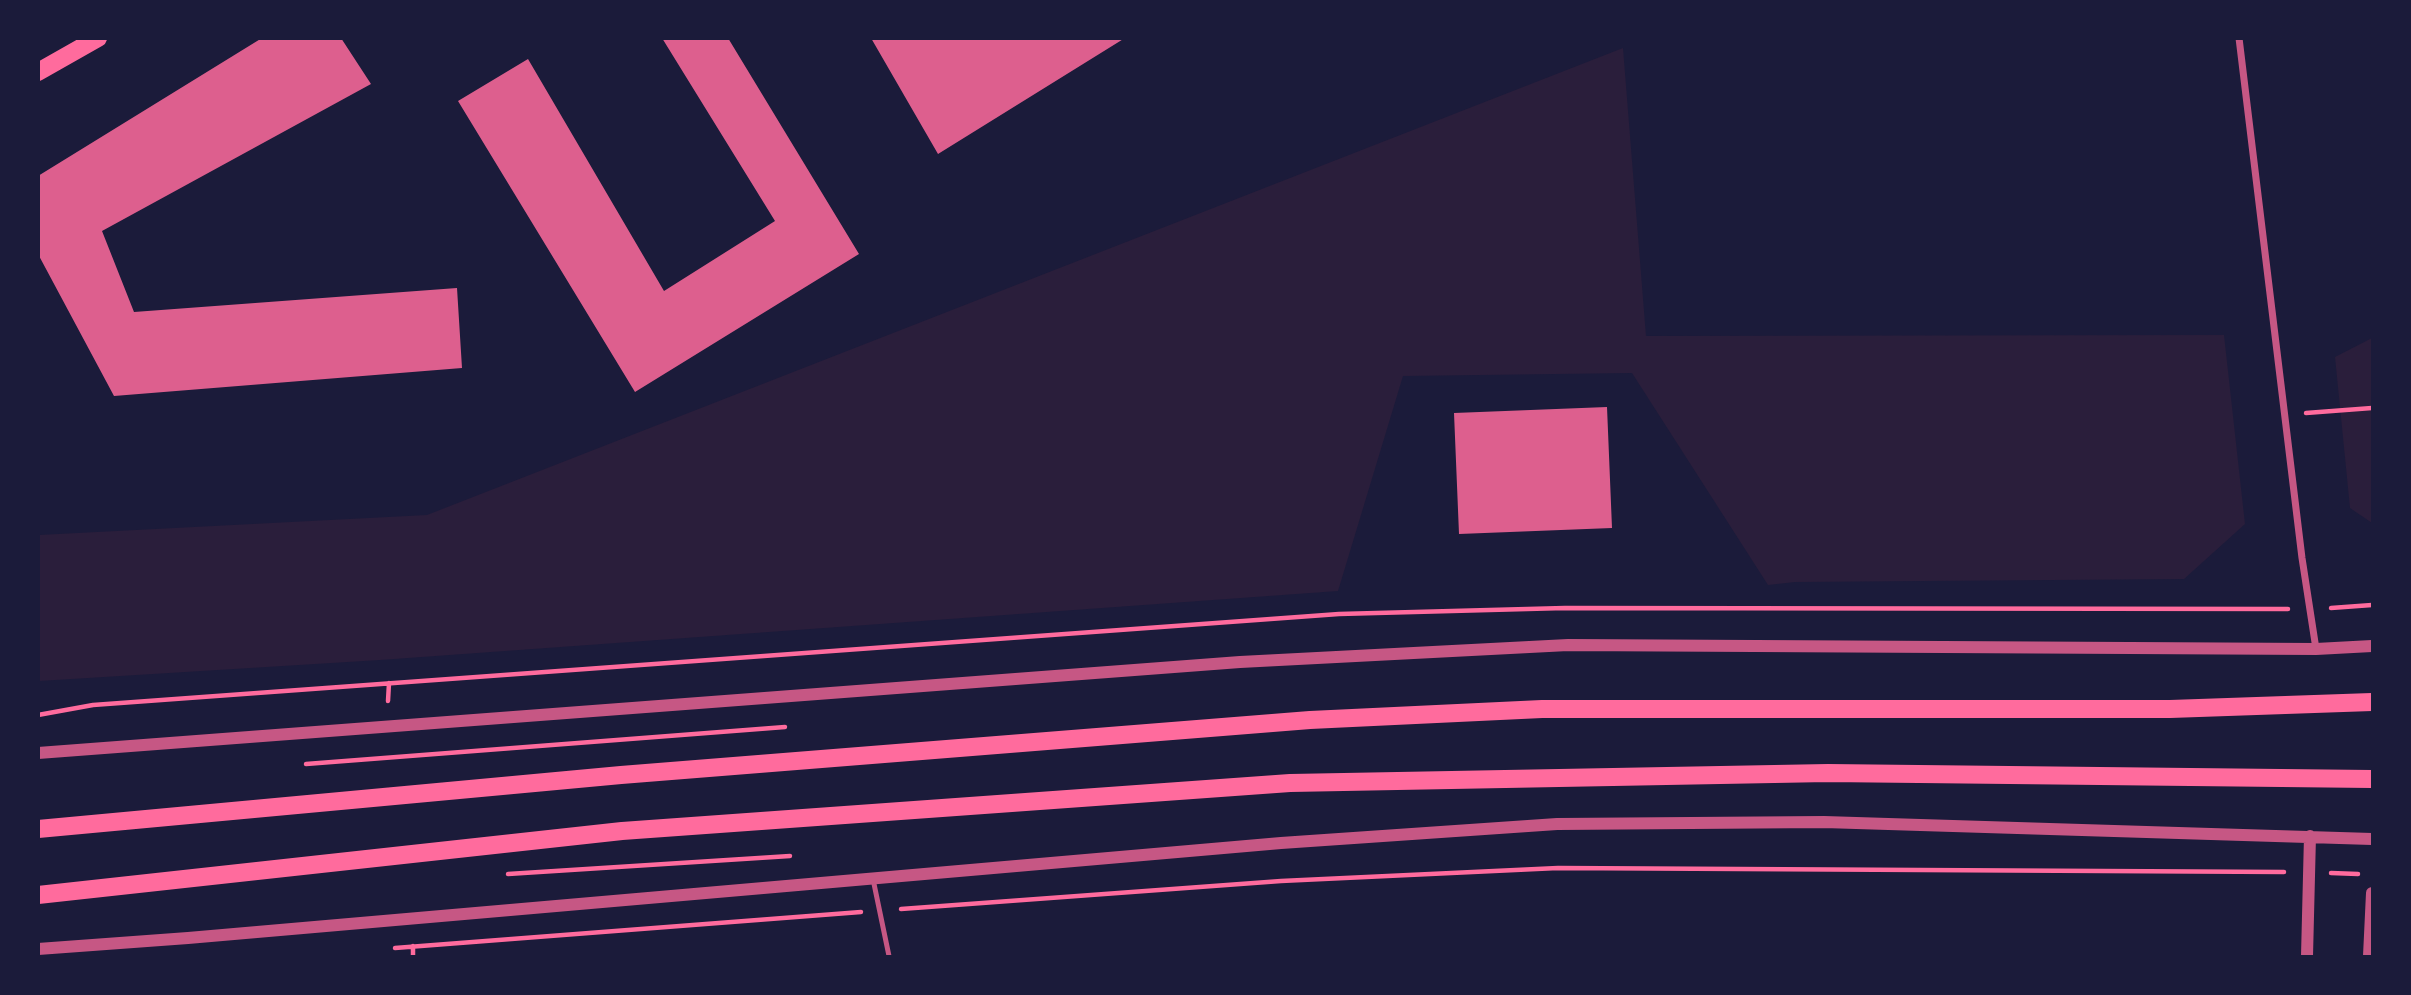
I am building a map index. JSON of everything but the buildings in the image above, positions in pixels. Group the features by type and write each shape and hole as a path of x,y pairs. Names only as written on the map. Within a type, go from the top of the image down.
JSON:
{"main road":[{"path":"38,72 98,38"},
{"path":"38,829 635,774 1310,720 1542,709 2170,709 2372,702"},
{"path":"38,895 622,831 1290,783 1828,773 2372,779"}],"street":[{"path":"2239,38 2302,558 2316,649"},
{"path":"38,753 1240,662 1568,645 2316,649 2372,646"},
{"path":"38,949 1281,843 1557,824 1824,822 2372,839"},
{"path":"2307,957 2310,836"},
{"path":"2369,957 2372,893"}],"lane":[{"path":"873,879 889,957"}],"path":[{"path":"2285,415 2372,408"},
{"path":"389,683 390,701"},
{"path":"306,764 785,727"},
{"path":"501,874 790,856"},
{"path":"386,948 1281,881 1558,868 2360,874"},
{"path":"412,946 413,957"}],"shaded area":[{"path":"1623,48 1646,336 2224,335 2245,524 2184,579 1795,582 1768,585 1632,373 1403,376 1338,591 380,660 39,681 39,535 427,515"},
{"path":"2372,338 2372,523 2350,508 2335,357"}]}
